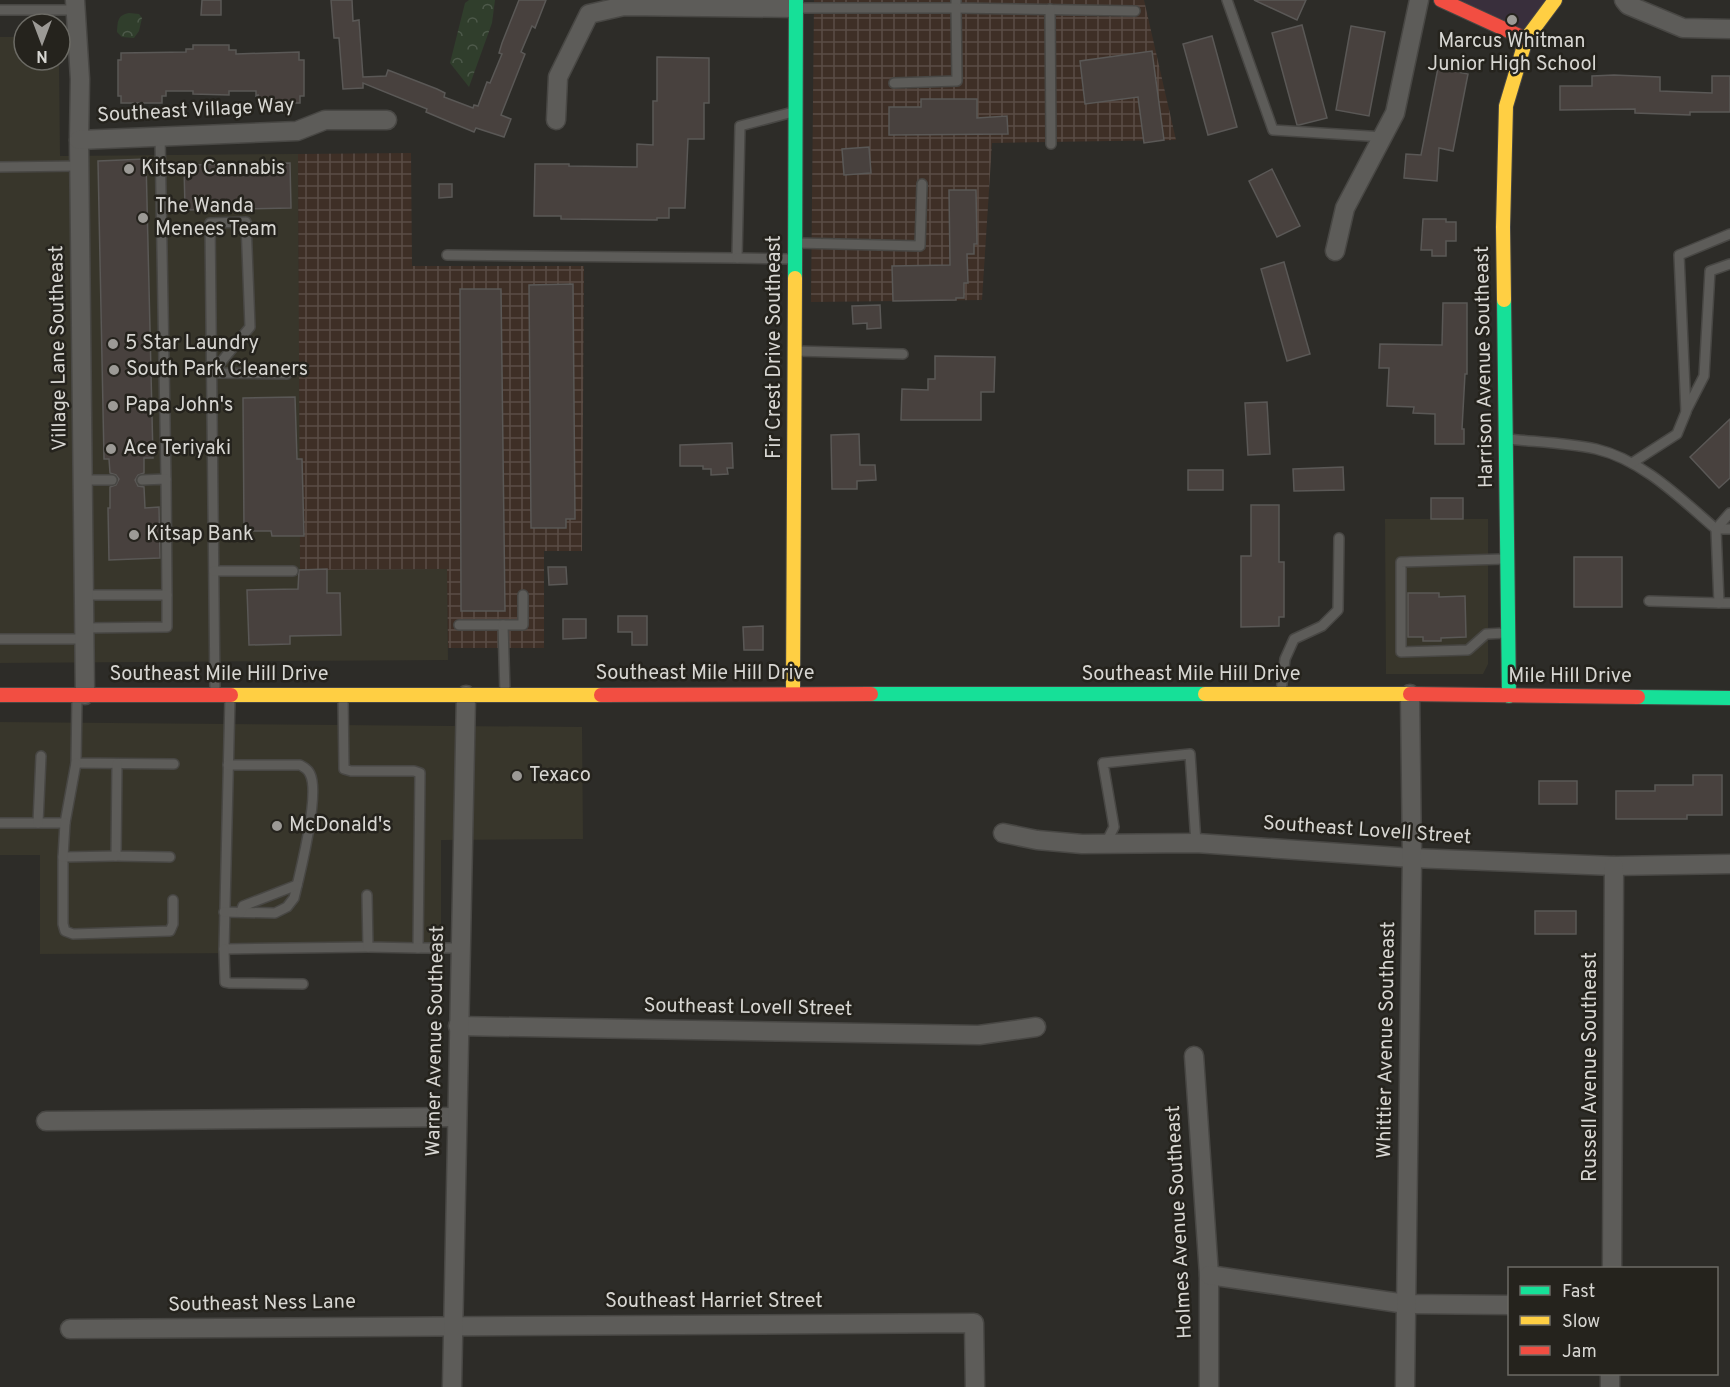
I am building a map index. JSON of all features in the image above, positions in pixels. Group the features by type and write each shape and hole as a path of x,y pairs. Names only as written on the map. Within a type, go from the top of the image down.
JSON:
{"main road":[{"path":"1441,0 1526,39 1555,0"},
{"name":"Fir Crest Drive Southeast","path":"793,693 796,4"},
{"name":"Harrison Avenue Southeast","path":"1509,696 1503,227 1506,106 1526,39"},
{"name":"Southeast Mile Hill Drive","path":"0,695 1410,694"},
{"name":"Mile Hill Drive","path":"1410,694 1730,698"}],"street":[{"path":"1335,251 1345,208 1395,113 1419,0"},
{"path":"1624,0 1628,5 1683,28 1730,29"},
{"path":"556,120 558,77 589,14 624,6 796,4"},
{"name":"Village Lane Southeast","path":"76,5 80,79 84,596 81,695"},
{"name":"Southeast Village Way","path":"79,140 297,131 325,120 387,120"},
{"name":"Whittier Avenue Southeast","path":"1405,1387 1412,858 1410,694"},
{"name":"Warner Avenue Southeast","path":"452,1387 459,948 466,695"},
{"name":"Southeast Lovell Street","path":"1002,832 1037,840 1196,843 1412,858 1614,866 1730,864"},
{"name":"Russell Avenue Southeast","path":"1612,1267 1614,866"},
{"name":"Southeast Lovell Street","path":"458,1026 979,1035 1036,1027"},
{"name":"Holmes Avenue Southeast","path":"1194,1056 1209,1275 1209,1387"},
{"path":"46,1121 457,1118"},
{"path":"1209,1275 1406,1304 1508,1305"},
{"name":"Southeast Harriet Street","path":"454,1325 974,1323 975,1387"},
{"name":"Southeast Ness Lane","path":"70,1329 454,1325"}],"lane":[{"path":"1227,0 1273,130 1384,136"},
{"path":"796,4 956,4 1135,11"},
{"path":"894,82 957,81 956,4"},
{"path":"0,10 76,5"},
{"path":"1050,9 1052,144"},
{"path":"737,258 740,126 795,111"},
{"path":"0,639 167,627 160,136"},
{"path":"0,167 79,166"},
{"path":"795,243 920,246 922,184"},
{"path":"212,373 250,327 246,222 210,223 215,695"},
{"path":"1686,412 1679,255 1730,234"},
{"path":"447,255 794,259"},
{"path":"1632,463 1677,434 1704,376 1710,271 1730,264"},
{"path":"794,351 903,354"},
{"path":"212,373 287,374"},
{"path":"1506,439 1598,450 1632,463 1679,497 1716,529 1730,529"},
{"path":"142,480 165,479"},
{"path":"83,480 112,480"},
{"path":"1719,603 1716,529 1730,513"},
{"path":"1281,694 1286,659 1294,639 1322,626 1338,610 1338,538"},
{"path":"1508,559 1401,562 1401,652 1468,650 1486,634 1508,632"},
{"path":"214,571 293,571"},
{"path":"84,596 167,595"},
{"path":"459,625 523,625 524,595"},
{"path":"1649,601 1730,603"},
{"path":"503,625 505,695"},
{"path":"343,694 344,769 420,773 418,948"},
{"path":"81,695 76,763 65,823 63,857 63,924 65,931 73,934 170,931 173,900"},
{"path":"231,695 224,912 225,982 303,984"},
{"path":"1106,843 1114,827 1103,763 1190,754 1196,843"},
{"path":"38,823 41,756"},
{"path":"76,763 174,764"},
{"path":"116,856 117,764"},
{"path":"224,912 275,913 287,906 294,897 297,885 313,798 311,775 306,768 300,765 228,765"},
{"path":"0,823 65,823"},
{"path":"63,857 170,857"},
{"path":"241,912 243,906 297,885"},
{"path":"367,895 368,947"},
{"path":"224,950 459,948"}],"shaded area":[{"path":"814,0 1144,0 1176,140 992,143 982,300 811,302"},
{"name":"Marcus Whitman Junior High School","path":"1441,0 1555,0 1526,39"},
{"path":"0,37 12,37 12,72 59,72 60,156 298,154 301,570 447,569 448,660 0,663"},
{"path":"411,153 412,266 584,266 582,551 544,551 544,648 448,648 447,569 300,570 298,154"},
{"path":"1385,519 1488,519 1488,664 1483,674 1386,674"},
{"path":"0,722 582,727 583,839 441,840 441,952 40,954 40,855 0,855"}],"green space":[{"path":"469,0 495,0 492,23 469,87 450,63 465,3"},
{"path":"129,13 139,14 142,18 139,31 134,38 122,37 117,32 120,17"}],"building":[{"path":"202,0 221,0 221,15 201,15"},
{"path":"331,0 352,0 353,21 359,20 363,77 386,76 388,70 437,89 445,93 444,97 473,108 474,105 478,106 487,82 490,83 502,54 499,53 502,43 519,0 546,0 535,28 532,26 521,52 525,54 501,115 511,119 504,137 476,128 474,132 426,112 427,109 363,83 363,88 343,89 339,38 334,38"},
{"path":"1254,0 1306,0 1297,20"},
{"path":"1302,25 1327,118 1297,125 1272,33"},
{"path":"1351,26 1385,32 1369,116 1336,110"},
{"path":"1212,36 1237,127 1208,135 1183,44"},
{"path":"193,45 229,45 229,50 236,50 236,54 299,52 299,60 304,60 304,96 300,96 300,103 258,103 256,91 229,91 229,95 166,91 166,96 162,96 162,103 121,103 121,96 118,96 118,60 121,60 121,53 186,52 186,49 193,49"},
{"path":"1152,51 1164,140 1144,143 1138,97 1085,104 1080,61"},
{"path":"657,57 709,58 709,103 704,103 704,139 688,139 685,208 669,208 669,218 657,218 657,220 561,219 561,216 534,216 535,164 637,167 637,144 653,145 653,101 657,101"},
{"path":"1438,68 1468,74 1453,151 1439,148 1437,181 1404,178 1406,154 1421,155"},
{"path":"1592,76 1660,77 1660,91 1712,93 1712,76 1730,76 1730,112 1690,112 1690,115 1635,113 1635,109 1560,110 1560,86 1592,86"},
{"path":"921,99 977,99 977,118 1007,116 1008,134 889,135 889,107 921,107"},
{"path":"869,147 871,173 844,175 842,149"},
{"path":"146,159 153,458 144,458 144,473 138,475 135,480 138,486 144,487 145,508 159,507 160,558 109,560 110,487 116,485 119,479 110,473 109,459 104,459 98,161"},
{"path":"290,163 291,208 185,210 184,165"},
{"path":"1272,169 1300,226 1277,237 1249,181"},
{"path":"439,184 452,184 452,197 439,198"},
{"path":"949,190 976,190 977,244 974,244 974,254 967,254 968,283 964,283 964,298 893,301 892,266 950,265"},
{"path":"1423,219 1446,219 1446,222 1456,222 1456,241 1446,241 1446,256 1432,256 1432,250 1421,250"},
{"path":"1284,262 1310,354 1287,361 1261,269"},
{"path":"573,284 575,519 566,519 566,528 531,528 529,285"},
{"path":"460,289 501,289 505,611 461,611"},
{"path":"1443,303 1467,303 1467,374 1465,374 1462,429 1464,429 1464,444 1435,444 1435,414 1413,413 1414,407 1387,406 1389,368 1379,368 1380,344 1442,345"},
{"path":"880,305 881,328 867,329 867,323 853,324 852,306"},
{"path":"935,356 995,357 994,392 981,392 981,420 901,420 902,389 928,390 928,379 935,379"},
{"path":"295,397 297,459 302,459 304,536 272,536 271,531 244,531 243,398"},
{"path":"1267,402 1270,454 1248,455 1245,403"},
{"path":"1730,419 1730,478 1719,488 1690,457"},
{"path":"859,434 860,465 875,465 876,480 857,481 857,489 832,489 831,435"},
{"path":"732,443 733,468 727,468 728,474 711,475 711,469 703,469 703,466 680,466 680,445"},
{"path":"1343,467 1344,490 1294,491 1293,469"},
{"path":"1188,470 1223,470 1223,490 1188,490"},
{"path":"1431,498 1463,498 1463,519 1431,519"},
{"path":"1251,505 1279,505 1279,562 1284,562 1284,617 1279,617 1279,626 1241,627 1241,556 1251,556"},
{"path":"1574,557 1622,557 1622,607 1574,607"},
{"path":"548,567 566,567 567,584 549,585"},
{"path":"327,569 327,593 340,593 341,635 290,636 290,644 249,645 247,590 298,589 299,570"},
{"path":"1408,593 1439,593 1439,597 1465,596 1466,637 1423,641 1423,637 1408,637"},
{"path":"618,616 647,616 647,645 632,645 632,632 618,632"},
{"path":"563,619 586,619 586,638 563,639"},
{"path":"763,626 763,650 744,650 743,627"},
{"path":"1693,775 1722,775 1722,815 1687,815 1687,819 1616,819 1616,791 1655,791 1655,785 1693,785"},
{"path":"1539,781 1577,781 1577,804 1539,804"},
{"path":"1535,911 1576,911 1576,934 1535,934"}],"traffic: fast":[{"path":"795,278 796,0"},
{"path":"1504,300 1509,696"},
{"path":"871,694 1205,694"},
{"path":"1638,697 1730,698"}],"traffic: slow":[{"path":"1504,300 1506,106 1526,39 1555,0"},
{"path":"793,693 795,278"},
{"path":"1205,694 1410,694"},
{"path":"231,695 601,695"}],"traffic: jam":[{"path":"1441,0 1526,39"},
{"path":"601,695 871,694"},
{"path":"1410,694 1638,697"},
{"path":"0,695 231,695"}],"place":[{"name":"Marcus Whitman Junior High School","path":"1512,20"},
{"name":"Kitsap Cannabis","path":"129,169"},
{"name":"The Wanda Menees Team","path":"143,218"},
{"name":"5 Star Laundry","path":"113,344"},
{"name":"South Park Cleaners","path":"114,370"},
{"name":"Papa John's","path":"113,406"},
{"name":"Ace Teriyaki","path":"111,449"},
{"name":"Kitsap Bank","path":"134,535"},
{"name":"Texaco","path":"517,776"},
{"name":"McDonald's","path":"277,826"}]}
